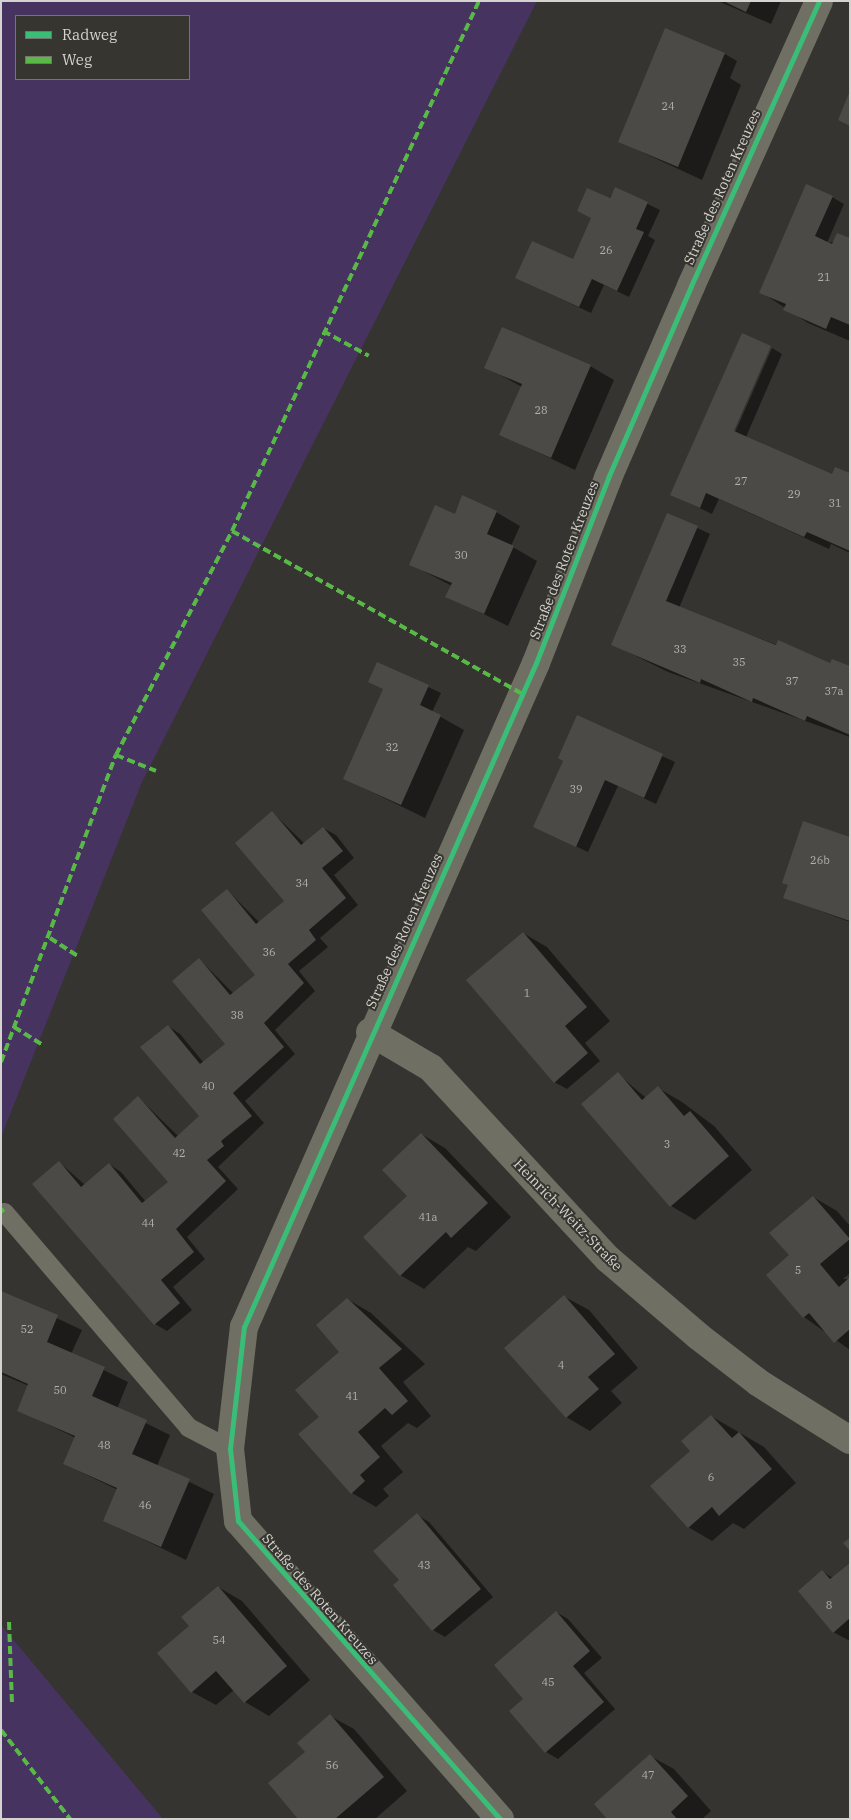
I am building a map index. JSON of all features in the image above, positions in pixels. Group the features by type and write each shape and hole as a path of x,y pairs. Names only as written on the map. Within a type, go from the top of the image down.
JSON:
{"street":[{"name":"Straße des Roten Kreuzes","path":"500,1819 238,1521 230,1448 244,1328 370,1032 533,671 612,469 819,1"},
{"name":"Heinrich-Weitz-Straße","path":"370,1032 431,1068 608,1259 698,1336 759,1383 850,1440"}],"lane":[{"path":"4,1212 188,1427 230,1448"}],"shaded area":[{"path":"1,1 537,1 142,782 1,1137"},
{"path":"1,1625 163,1819 1,1819"}],"building":[{"path":"723,1 751,1 746,12"},
{"path":"665,28 725,53 678,167 618,142"},
{"path":"850,91 850,126 838,120"},
{"path":"806,184 833,196 815,236 832,244 837,233 850,238 850,325 831,317 826,329 783,310 786,304 759,293"},
{"path":"615,187 648,202 636,229 644,232 617,291 592,279 579,307 515,278 532,241 573,259 591,218 577,211 587,188 610,198"},
{"path":"502,327 591,365 551,458 499,435 522,384 484,368"},
{"path":"742,333 771,346 734,431 832,474 835,467 850,473 850,551 807,532 804,537 706,493 700,508 670,495"},
{"path":"462,495 497,511 487,534 514,546 484,614 445,597 452,583 409,565 435,505 455,514"},
{"path":"667,513 698,526 666,601 776,645 778,640 830,663 832,659 850,666 850,735 807,716 805,721 753,698 752,702 701,679 700,683 611,645"},
{"path":"377,662 429,685 420,705 441,715 401,805 343,779 383,689 368,682"},
{"path":"577,715 663,754 644,798 605,780 576,847 533,827 563,761 558,758"},
{"path":"272,811 301,845 323,827 343,851 322,868 346,898 309,930 316,940 288,964 304,983 264,1023 284,1047 233,1093 252,1116 221,1141 224,1146 207,1160 226,1181 176,1229 194,1252 161,1280 180,1303 154,1325 32,1184 59,1161 81,1187 109,1163 142,1203 168,1182 113,1119 138,1096 175,1138 199,1116 140,1047 168,1025 200,1064 225,1044 172,981 199,958 230,995 255,975 201,910 227,889 256,924 284,901 235,843"},
{"path":"803,821 850,837 850,921 783,898 788,885 782,883"},
{"path":"523,932 587,1007 565,1026 588,1053 554,1083 466,980"},
{"path":"618,1072 642,1100 658,1086 684,1116 690,1111 729,1156 670,1207 581,1104"},
{"path":"421,1133 488,1203 451,1238 446,1232 400,1276 363,1237 407,1196 382,1170"},
{"path":"813,1196 850,1239 820,1264 839,1287 850,1277 850,1329 834,1343 809,1313 803,1318 766,1275 789,1255 769,1233"},
{"path":"1,1291 58,1315 47,1342 105,1367 92,1396 147,1420 132,1454 190,1479 161,1547 103,1521 117,1488 63,1464 75,1436 17,1411 28,1384 1,1372"},
{"path":"564,1295 615,1354 588,1377 599,1389 566,1418 504,1348"},
{"path":"347,1298 402,1349 379,1368 408,1401 392,1415 385,1408 358,1432 380,1457 360,1475 365,1481 351,1494 298,1434 319,1417 295,1390 339,1352 316,1325"},
{"path":"711,1415 732,1438 739,1432 772,1469 719,1516 712,1507 688,1528 650,1486 690,1451 681,1441"},
{"path":"417,1513 481,1589 432,1631 393,1585 399,1580 373,1551"},
{"path":"850,1538 850,1551 843,1543"},
{"path":"850,1563 850,1618 833,1633 798,1591 822,1570 830,1579"},
{"path":"218,1586 287,1666 244,1703 216,1671 191,1693 157,1653 189,1626 181,1617"},
{"path":"556,1611 590,1651 573,1666 604,1702 545,1753 509,1711 523,1699 494,1665"},
{"path":"330,1714 384,1777 335,1819 298,1819 268,1783 305,1752 297,1743"},
{"path":"650,1754 688,1796 671,1812 677,1819 607,1819 594,1804"}],"marked path":[{"path":"1,1062 116,755 232,531 479,1"},
{"path":"323,331 369,356"},
{"path":"232,531 523,694"},
{"path":"116,755 156,771"},
{"path":"50,938 78,956"},
{"path":"14,1027 43,1045"},
{"path":"1,1209 4,1212"},
{"path":"9,1622 12,1703"},
{"path":"1,1730 70,1819"}],"cycle path":[{"path":"500,1819 238,1521 230,1449 244,1327 536,663 608,478 691,286 819,1"}]}
